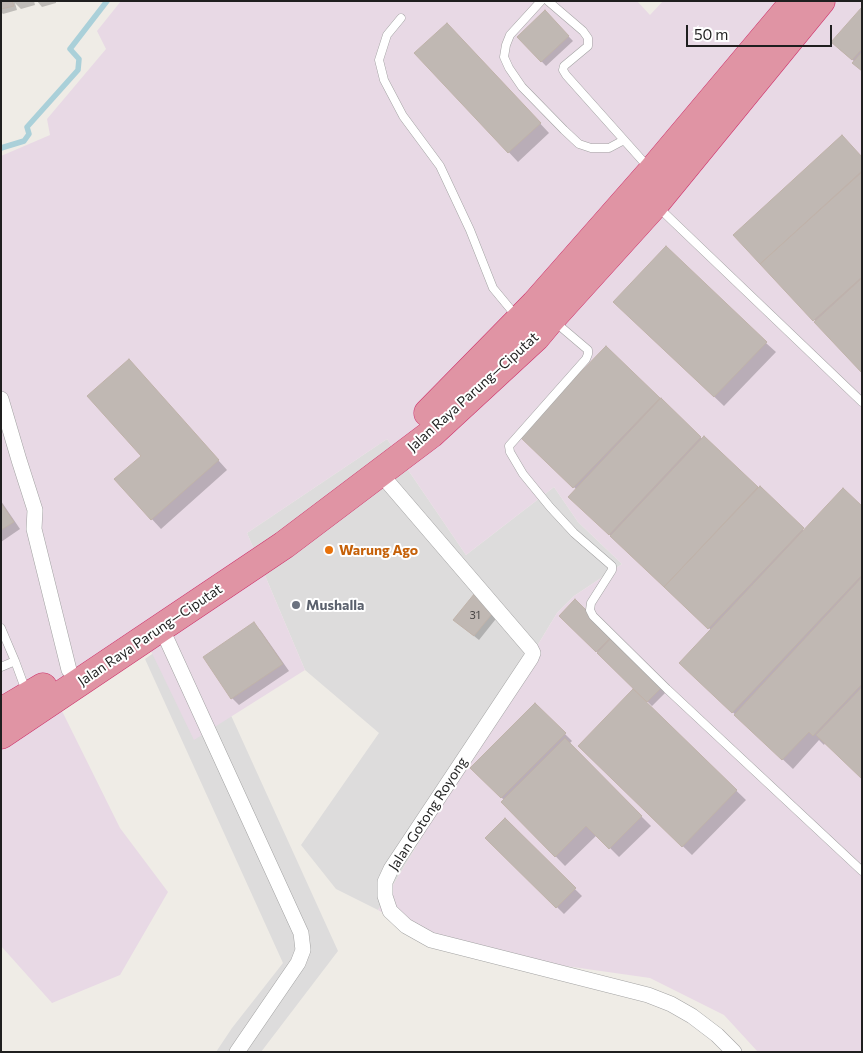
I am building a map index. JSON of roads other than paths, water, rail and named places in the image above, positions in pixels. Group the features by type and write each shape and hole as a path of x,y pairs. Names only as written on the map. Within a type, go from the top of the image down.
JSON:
{"highway":[{"name":"Jalan Raya Parung—Ciputat","path":"1,712 30,706 161,627 284,545 431,434 536,336 538,313 652,171 795,1"},
{"name":"Jalan Raya Parung—Ciputat","path":"1,735 69,670 87,656 274,531 420,421 655,204 822,1"}],"street":[{"path":"1,398 35,510 34,529 69,670"},
{"name":"Jalan Gotong Royong","path":"380,473 525,641 533,653 391,869 385,882 384,896 390,911 406,926 431,940 648,995 671,1004 692,1016 734,1052"},
{"path":"161,627 300,933 303,950 298,963 239,1048"}],"lane":[{"path":"541,1 510,35 504,57 508,68 522,87 579,144 591,148 609,148 624,140"},
{"path":"548,1 583,31 588,38 588,46 564,66 563,70 566,76 652,171"},
{"path":"401,18 387,35 379,60 384,80 403,116 440,166 470,230 493,288 538,313 588,350 586,359 509,446 510,452 523,474 550,507 574,533 612,566 612,570 591,603 590,610 593,616 862,871"},
{"path":"655,204 862,402"},
{"path":"1,628 15,661 30,706"},
{"path":"1,667 15,661"}],"waterway":[{"path":"1,148 24,141 29,134 27,127 78,70 79,59 70,49 107,1"}],"place":[{"name":"Warung Ago","path":"329,550"},
{"name":"Mushalla","path":"296,605"}]}
